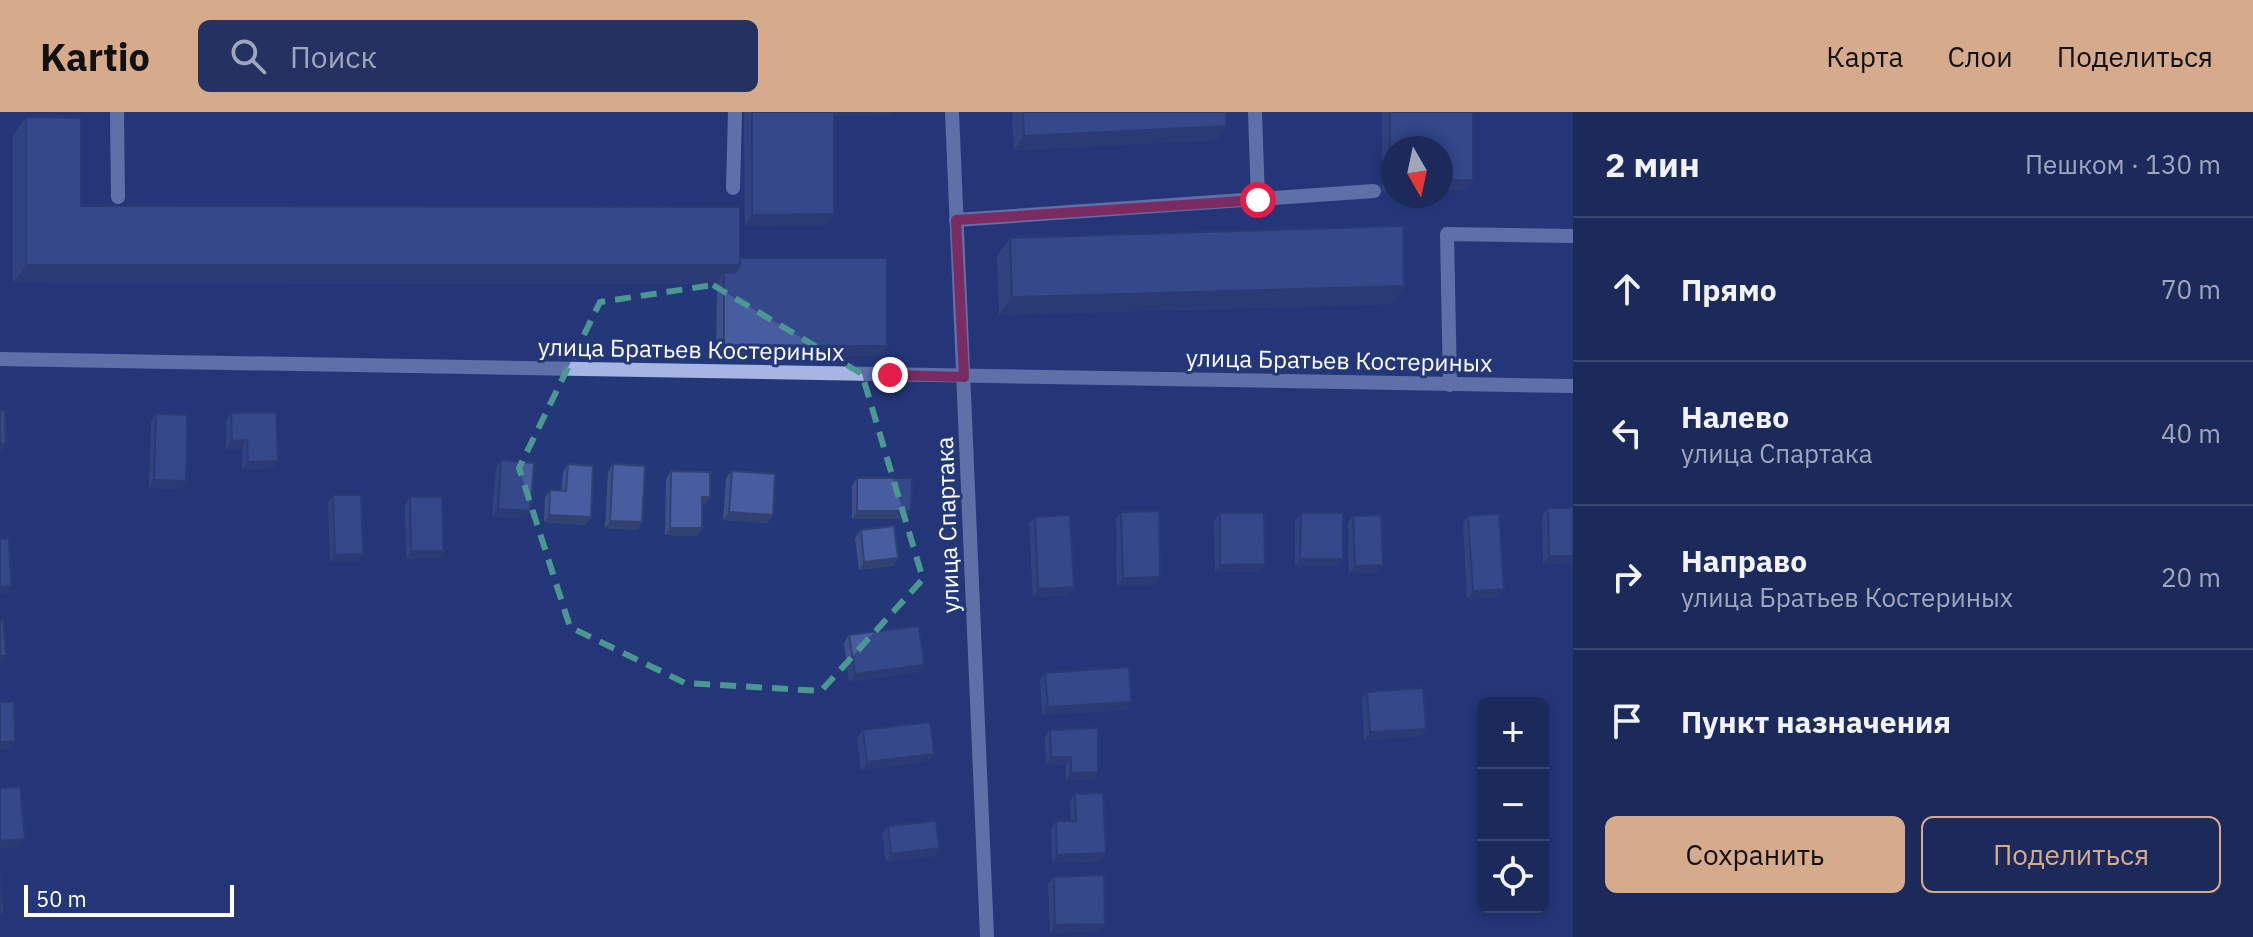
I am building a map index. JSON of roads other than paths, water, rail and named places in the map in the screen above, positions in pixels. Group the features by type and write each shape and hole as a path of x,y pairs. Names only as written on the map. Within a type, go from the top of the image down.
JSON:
{"street":[{"path":"117,112 118,197"},
{"path":"733,188 735,112"},
{"name":"улица Спартака","path":"952,112 987,937"},
{"path":"1255,112 1258,200"},
{"path":"956,220 1374,191"},
{"path":"1450,385 1447,234 1573,236"},
{"name":"улица Братьев Костериных","path":"0,359 1573,386"}]}
